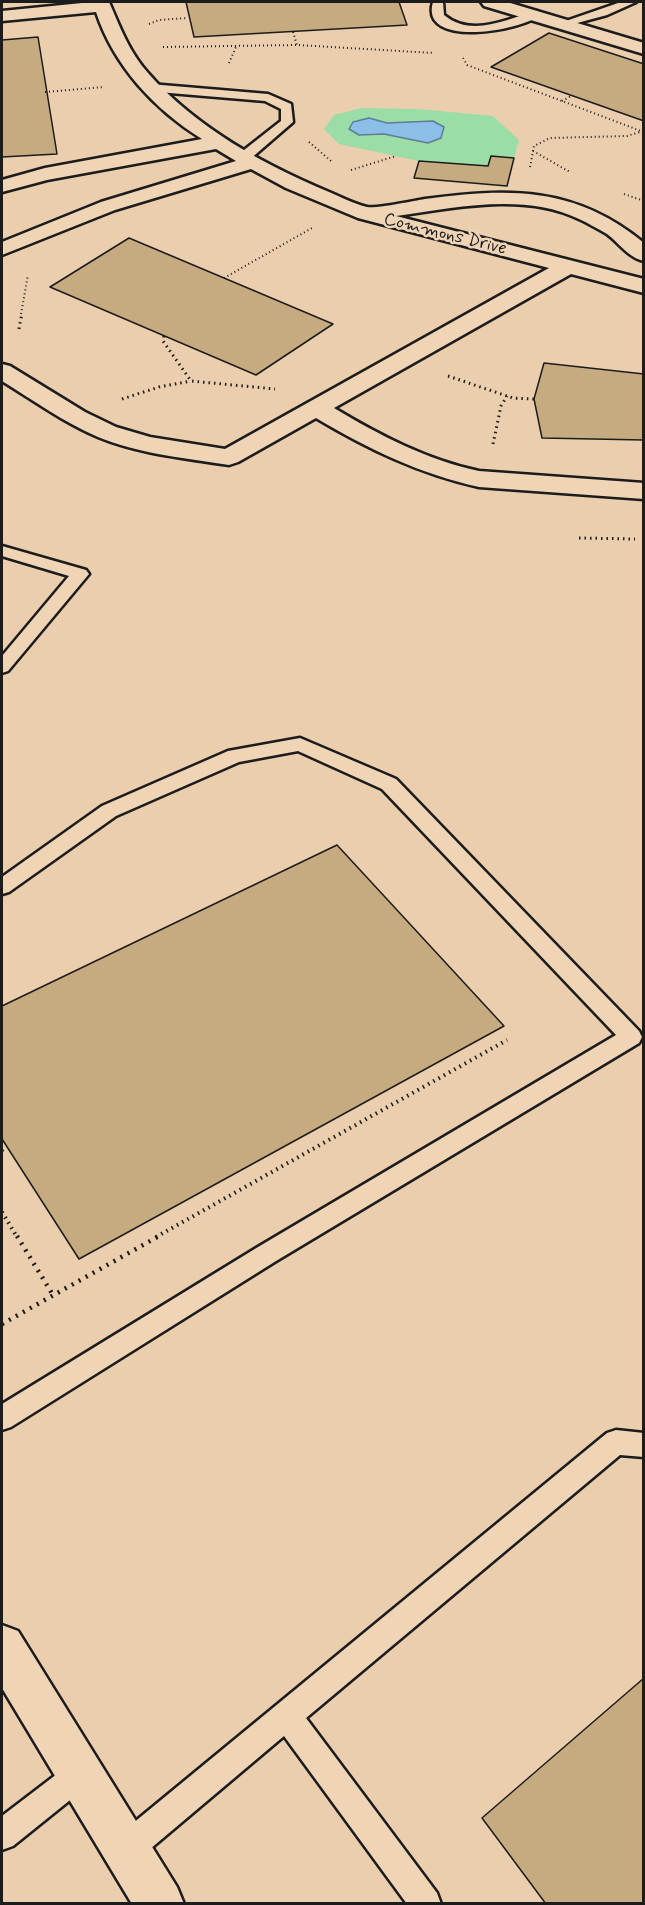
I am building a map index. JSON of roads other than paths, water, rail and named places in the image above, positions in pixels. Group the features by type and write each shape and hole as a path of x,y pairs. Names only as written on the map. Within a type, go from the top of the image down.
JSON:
{"street":[{"path":"490,2 566,23 644,49"},
{"path":"2,16 101,4 113,33 139,77 178,113 219,142"},
{"path":"2,186 45,174 219,142"},
{"name":"Commons Drive","path":"219,142 293,184 357,210 644,286"},
{"path":"2,249 108,206 249,160"},
{"path":"357,210 473,199 527,199 565,205 590,215 631,243 644,255"},
{"path":"2,371 81,419 123,438 169,449 229,457 569,266"},
{"path":"316,408 357,432 454,475 644,491"},
{"path":"2,1647 160,1904"}],"lane":[{"path":"438,2 436,6 438,16 448,25 472,29 508,24 536,14"},
{"path":"566,23 603,14 630,2"},
{"path":"635,2 644,4"},
{"path":"148,86 268,98 286,107 287,122 249,160"},
{"path":"2,551 80,574 2,667"},
{"path":"2,887 109,811 235,756 300,744 389,784 631,1037 267,1254 2,1418"},
{"path":"126,1849 616,1442 644,1445"},
{"path":"286,1714 426,1904"},
{"path":"2,1835 80,1774"}],"water":[{"path":"369,118 387,123 433,121 444,127 441,138 428,143 384,134 359,135 349,129 353,122"}]}
